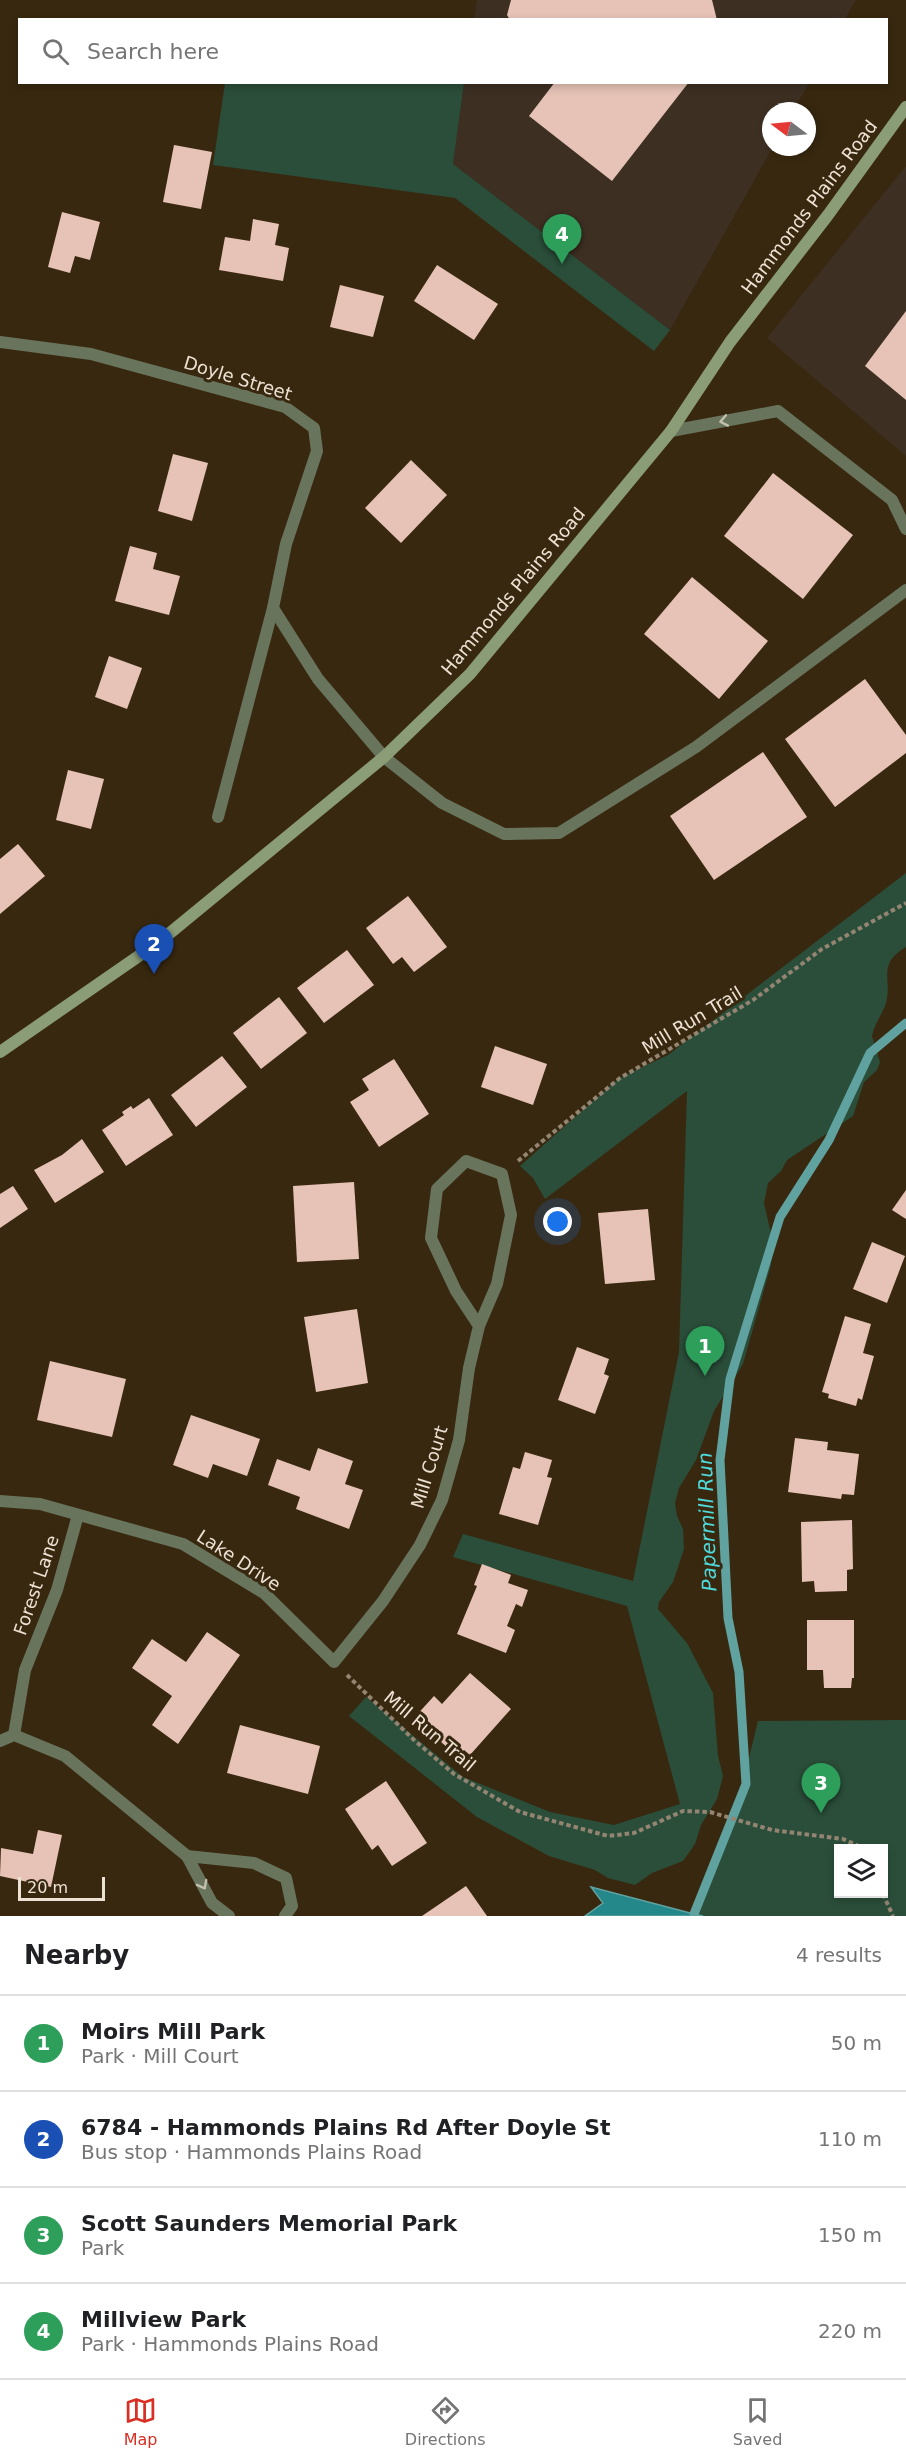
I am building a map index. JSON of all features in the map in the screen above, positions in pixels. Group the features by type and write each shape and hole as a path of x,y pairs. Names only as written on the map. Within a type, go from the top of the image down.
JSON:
{"main road":[{"name":"Hammonds Plains Road","path":"0,1052 159,942 384,757 470,674 671,431 730,342 906,107"}],"street":[{"name":"Doyle Street","path":"0,342 91,354 285,408 314,428 317,451 286,544 273,608 218,817"},
{"path":"671,431 778,411 892,500 906,529"},
{"path":"273,608 318,679 384,757 442,803 504,834 559,833 696,747 906,590"},
{"path":"479,1326 456,1291 431,1238 436,1189 466,1161 502,1174"},
{"name":"Mill Court","path":"334,1662 383,1601 414,1554 442,1500 459,1440 469,1368 479,1326 497,1284 512,1215 502,1174"},
{"name":"Lake Drive","path":"0,1501 40,1504 183,1544 264,1593 334,1662"},
{"name":"Forest Lane","path":"14,1736 25,1670 57,1590 78,1515"},
{"path":"0,1741 14,1736 65,1756 187,1856 212,1903 229,1916"},
{"path":"187,1856 254,1863 285,1878 292,1906 285,1916"}],"path":[{"name":"Mill Run Trail","path":"502,1174 620,1078 753,1000 822,949 906,903"},
{"name":"Mill Run Trail","path":"334,1662 414,1740 454,1774 520,1812 608,1836 634,1833 683,1811 710,1812 772,1830 843,1839 854,1844"},
{"path":"885,1898 893,1916"}],"shaded area":[{"path":"477,0 856,0 846,18 474,18"},
{"path":"464,84 808,84 798,102 762,102 762,156 768,156 670,330 453,164"},
{"path":"906,166 906,456 767,338"}],"green space":[{"path":"225,84 464,84 453,164 670,330 654,351 455,198 213,165"},
{"path":"906,873 906,947 891,960 888,967 885,1006 872,1036 880,1062 877,1070 864,1082 853,1116 787,1160 781,1171 768,1183 764,1203 772,1238 771,1265 743,1364 714,1411 696,1460 679,1488 675,1503 677,1516 683,1529 684,1549 673,1582 659,1602 658,1609 687,1643 713,1693 718,1756 723,1776 717,1799 701,1825 695,1844 683,1861 652,1873 635,1885 608,1878 595,1870 549,1856 477,1817 349,1716 366,1697 463,1777 550,1812 614,1825 680,1804 627,1606 453,1557 463,1534 633,1581 679,1352 687,1091 545,1199 533,1178 520,1166 619,1078 668,1055"},
{"path":"906,1720 906,1916 703,1916 694,1914 698,1906 696,1901 731,1831 758,1721"}],"water":[{"path":"591,1887 703,1916 585,1916 603,1903"}],"building":[{"path":"511,0 712,0 716,18 509,18 507,15"},
{"path":"553,84 687,84 612,181 529,116"},
{"path":"174,145 212,152 201,209 163,202"},
{"path":"62,212 100,222 90,260 75,256 70,273 48,267"},
{"path":"253,219 279,224 275,245 289,248 283,281 219,270 225,237 250,241"},
{"path":"437,265 498,304 474,340 414,301"},
{"path":"340,285 384,296 373,337 330,327"},
{"path":"906,311 906,400 865,366"},
{"path":"173,454 208,463 192,521 158,511"},
{"path":"411,460 447,495 401,543 365,508"},
{"path":"773,473 853,535 803,599 724,536"},
{"path":"130,546 157,553 153,569 180,576 169,615 115,601"},
{"path":"692,577 768,641 719,699 644,634"},
{"path":"109,656 142,668 127,709 95,697"},
{"path":"865,679 906,735 906,753 835,807 785,739"},
{"path":"763,752 807,817 714,880 670,816"},
{"path":"68,770 104,779 91,829 56,820"},
{"path":"18,844 45,876 0,914 0,859"},
{"path":"408,896 447,947 414,972 402,957 393,964 366,928"},
{"path":"347,950 374,985 324,1023 297,988"},
{"path":"279,997 307,1033 261,1069 233,1033"},
{"path":"495,1046 547,1064 533,1105 481,1087"},
{"path":"222,1056 247,1087 196,1127 171,1095"},
{"path":"394,1059 429,1114 379,1147 350,1102 369,1090 362,1079"},
{"path":"149,1098 173,1135 126,1166 102,1130 124,1115 122,1112 131,1106 133,1109"},
{"path":"82,1139 104,1172 55,1203 34,1170 62,1155"},
{"path":"354,1182 359,1259 297,1262 293,1186"},
{"path":"13,1186 28,1209 0,1228 0,1194"},
{"path":"906,1190 906,1219 892,1210"},
{"path":"648,1209 655,1280 605,1284 598,1213"},
{"path":"872,1242 905,1256 887,1303 853,1289"},
{"path":"357,1309 368,1383 316,1392 304,1317"},
{"path":"845,1316 871,1324 863,1353 874,1356 862,1400 858,1398 856,1406 828,1398 829,1394 822,1392"},
{"path":"577,1347 609,1359 604,1374 609,1376 595,1414 558,1400"},
{"path":"50,1361 126,1379 112,1437 37,1420"},
{"path":"191,1415 260,1439 247,1476 213,1464 208,1478 173,1465"},
{"path":"795,1438 828,1442 827,1450 859,1454 854,1495 842,1494 841,1499 788,1492"},
{"path":"318,1448 353,1461 345,1484 363,1490 349,1529 296,1509 300,1497 268,1485 277,1459 310,1471"},
{"path":"525,1452 552,1460 547,1477 552,1478 538,1525 499,1514 513,1467 520,1469"},
{"path":"852,1520 853,1569 847,1570 847,1591 815,1592 814,1581 802,1582 801,1522"},
{"path":"482,1564 511,1575 508,1583 528,1590 522,1607 516,1604 507,1626 515,1630 506,1653 457,1634 477,1586 474,1585"},
{"path":"807,1620 854,1620 854,1678 852,1678 851,1688 824,1688 823,1670 807,1670"},
{"path":"207,1632 240,1655 178,1744 152,1725 172,1696 132,1668 152,1639 186,1662"},
{"path":"470,1673 511,1709 470,1755 464,1750 458,1757 414,1718 434,1696 442,1704"},
{"path":"240,1725 320,1746 308,1794 227,1773"},
{"path":"386,1781 427,1843 392,1866 378,1845 372,1850 345,1809"},
{"path":"38,1830 62,1835 51,1887 0,1876 1,1848 33,1854"},
{"path":"466,1886 487,1916 422,1916"}],"waterway":[{"name":"Papermill Run","path":"694,1914 746,1784 739,1672 728,1618 720,1460 730,1379 780,1217 829,1140 870,1053 906,1023"}],"place":[{"name":"Millview Park","path":"562,264"},
{"name":"6784 - Hammonds Plains Rd After Doyle St","path":"154,974"},
{"name":"Moirs Mill Park","path":"705,1376"},
{"name":"Scott Saunders Memorial Park","path":"821,1813"}]}
